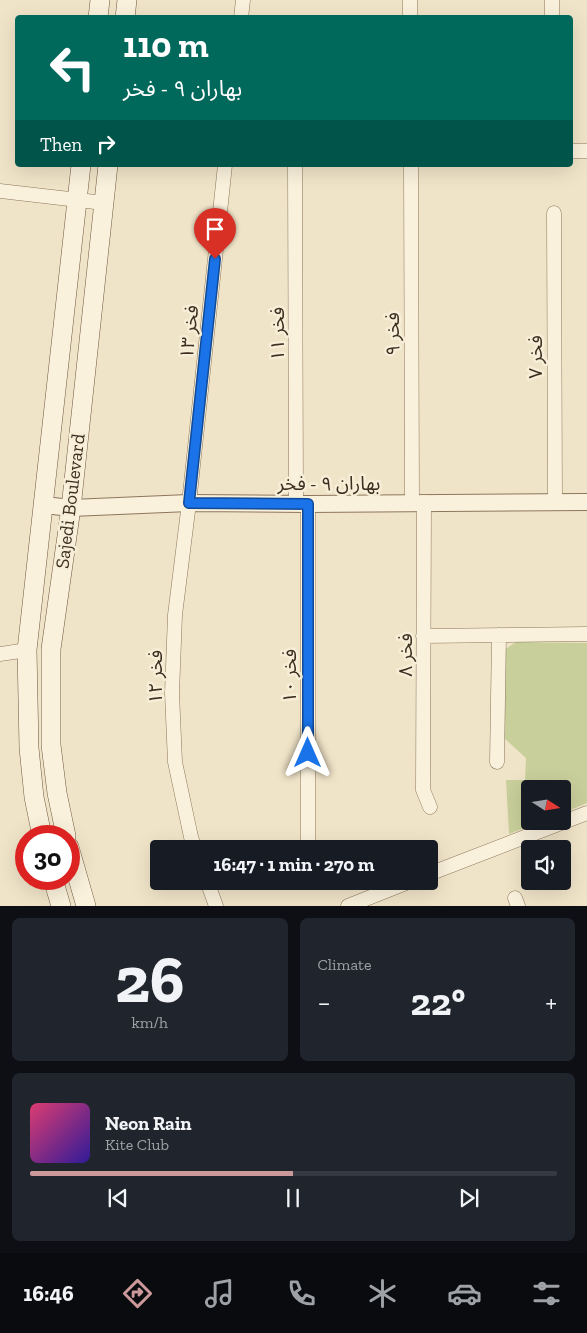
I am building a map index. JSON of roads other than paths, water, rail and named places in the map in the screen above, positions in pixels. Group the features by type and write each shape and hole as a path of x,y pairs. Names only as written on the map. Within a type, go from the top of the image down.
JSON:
{"main road":[{"path":"98,15 100,0"},
{"path":"125,15 126,0"},
{"name":"Sajedi Boulevard","path":"40,825 34,797 29,748 27,650 81,167"},
{"name":"Sajedi Boulevard","path":"64,825 57,793 51,745 51,649 71,508 108,167"},
{"path":"80,885 86,906"},
{"path":"56,890 61,906"}],"street":[{"path":"241,15 243,0"},
{"path":"410,0 410,15"},
{"path":"552,0 552,15"},
{"path":"573,151 587,151"},
{"name":"فخر ۱۳","path":"189,503 225,167"},
{"name":"فخر ۱۱","path":"295,167 302,504"},
{"name":"فخر ۹","path":"411,167 418,502"},
{"path":"0,190 104,203"},
{"name":"فخر ۷","path":"554,213 555,502"},
{"name":"فخر ۸","path":"418,502 424,636 423,790 430,806"},
{"name":"بهاران ۹ - فخر","path":"44,505 71,508 189,503 587,502"},
{"name":"فخر ۱۲","path":"189,503 174,614 172,693 175,762 192,840"},
{"name":"فخر ۱۰","path":"302,504 308,840"},
{"path":"424,636 587,634"},
{"path":"497,762 499,635"},
{"path":"0,654 27,650"},
{"path":"438,871 587,813"},
{"path":"210,890 216,906"},
{"path":"348,906 388,890"}]}
